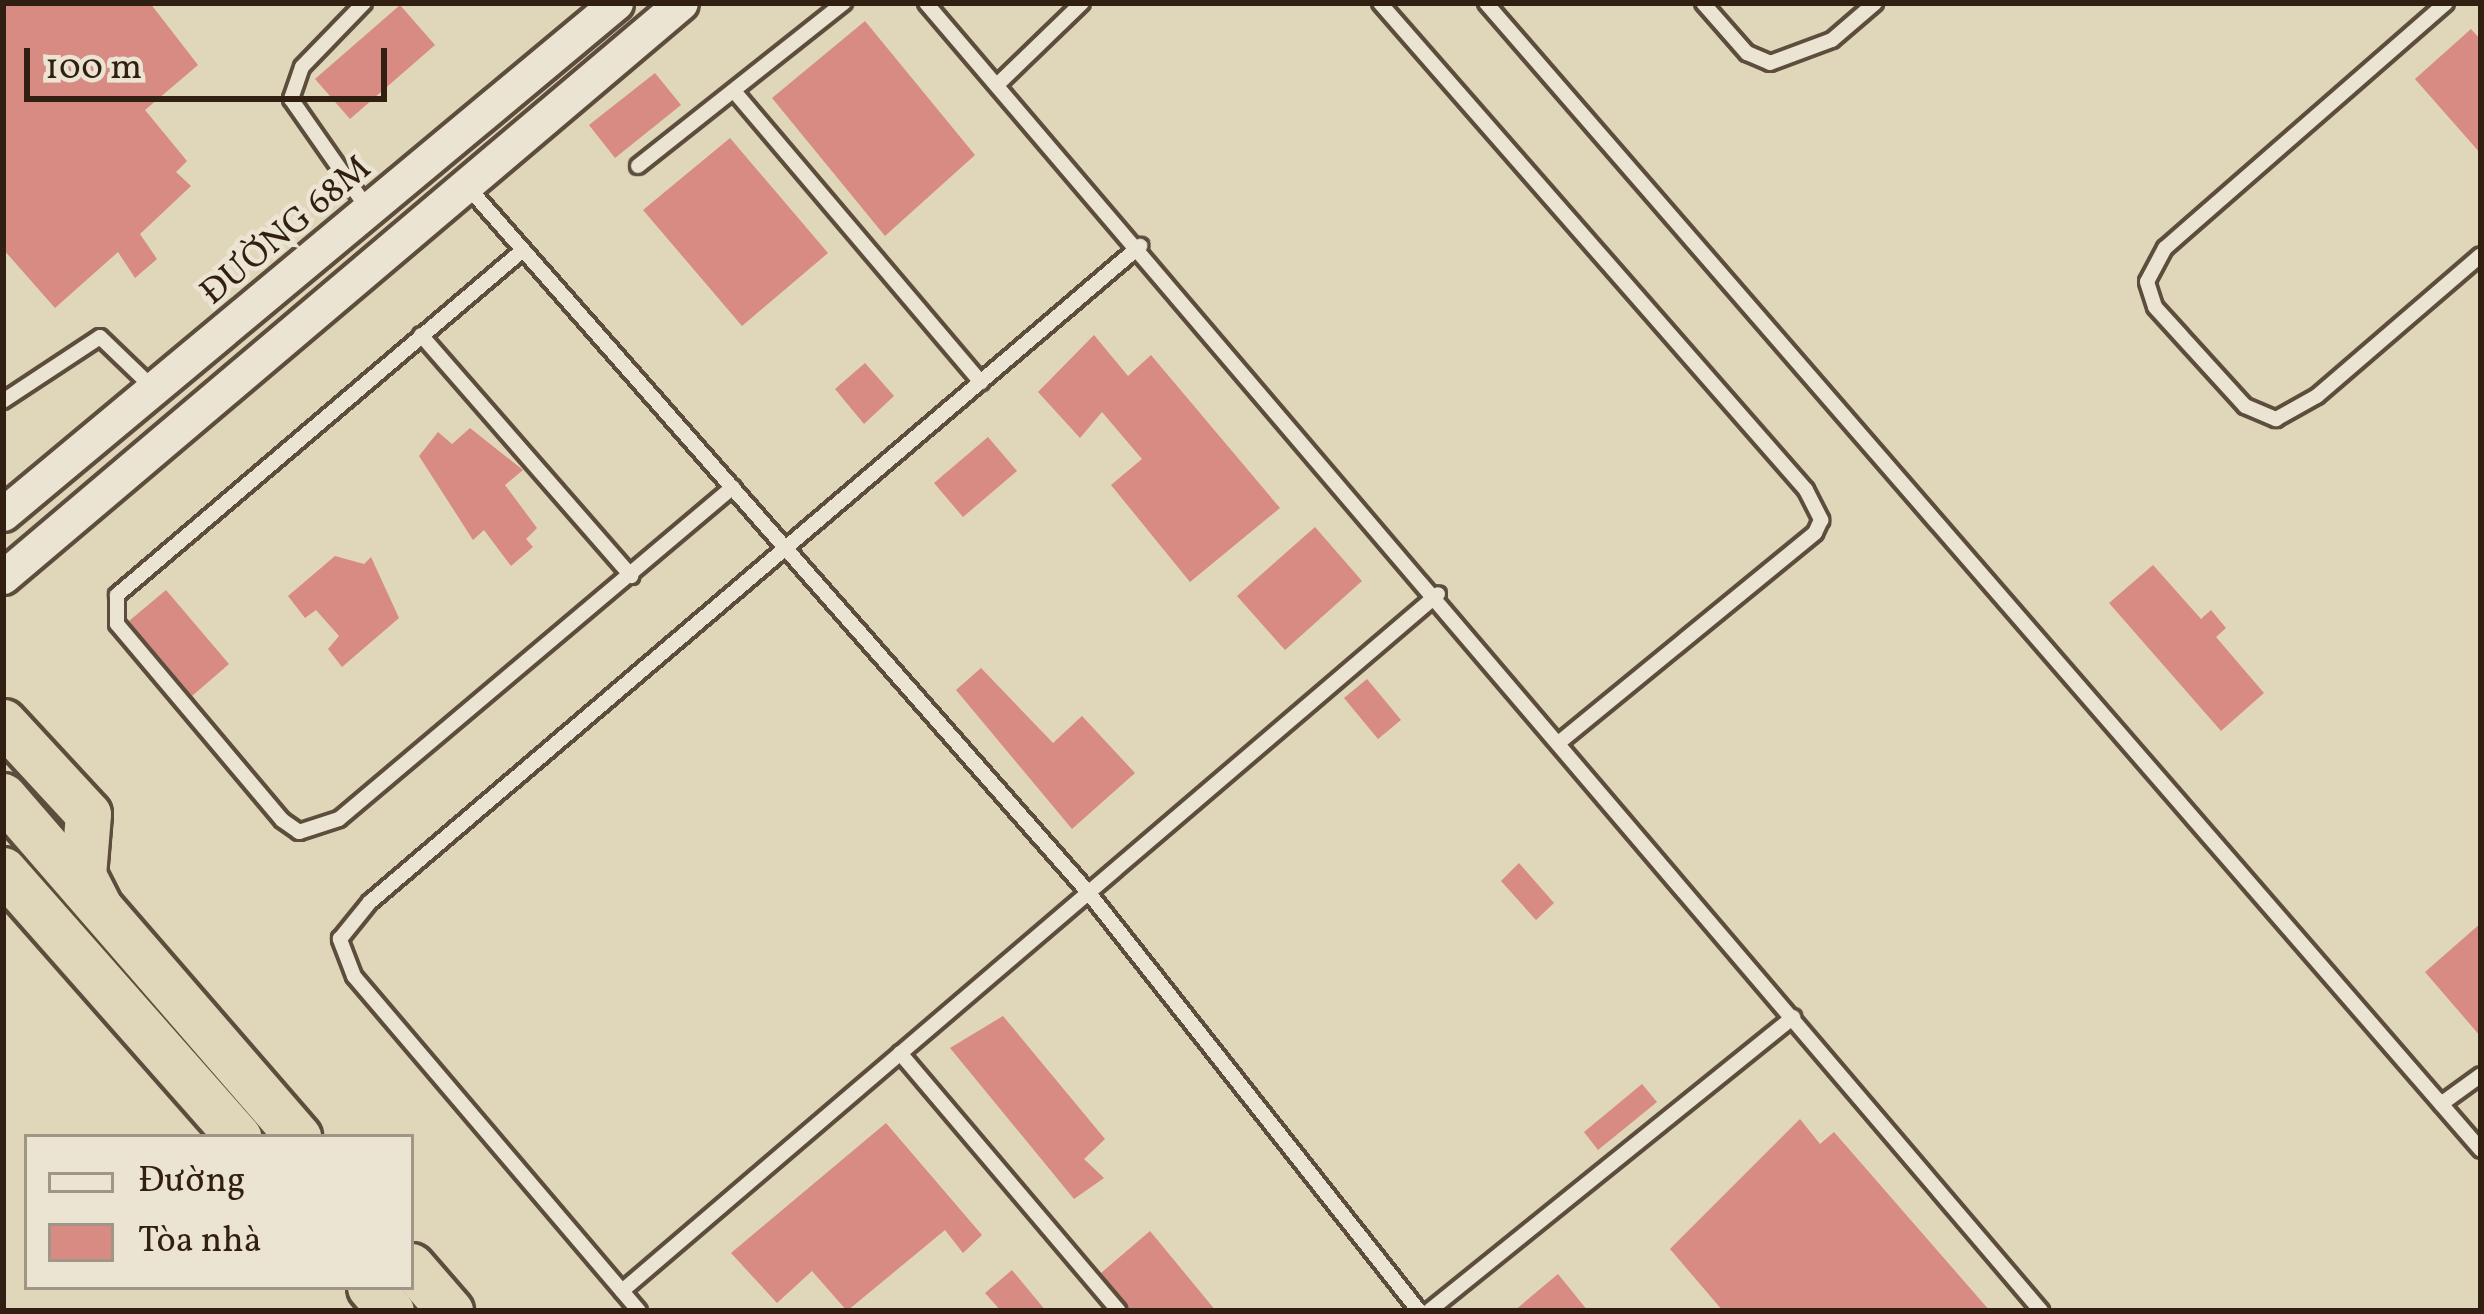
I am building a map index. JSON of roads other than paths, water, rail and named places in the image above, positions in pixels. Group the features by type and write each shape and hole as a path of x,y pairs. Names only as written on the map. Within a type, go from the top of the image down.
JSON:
{"highway":[{"path":"3,722 88,814 83,875 101,913"},
{"path":"3,796 295,1134"},
{"path":"3,869 235,1134"},
{"path":"3,923 30,920 63,937"},
{"path":"414,1269 450,1311"}],"street":[{"path":"3,578 681,3"},
{"name":"ĐƯỜNG 68M","path":"3,514 157,393 603,7"}],"lane":[{"path":"364,3 302,67 291,99 370,212"},
{"path":"638,166 844,3"},
{"path":"926,3 1438,594 2041,1311"},
{"path":"997,85 1082,3"},
{"path":"1380,3 1806,490 1821,520 1815,533 1562,740"},
{"path":"1486,3 2481,1150"},
{"path":"1703,3 1747,53 1770,63 1832,40 1875,3"},
{"path":"2446,3 2165,248 2147,282 2155,307 2245,406 2276,419 2317,396 2481,255"},
{"path":"734,91 981,382"},
{"path":"466,185 1088,892 1419,1311"},
{"path":"639,1311 354,976 340,939 370,902 1140,246"},
{"path":"523,250 127,584 112,607 117,624 282,820 299,832 339,819 733,488"},
{"path":"421,335 631,576"},
{"path":"3,401 100,337 157,393"},
{"path":"622,1291 1438,594"},
{"path":"1429,1311 1792,1017"},
{"path":"900,1053 1119,1311"},
{"path":"2441,1104 2481,1075"}]}
